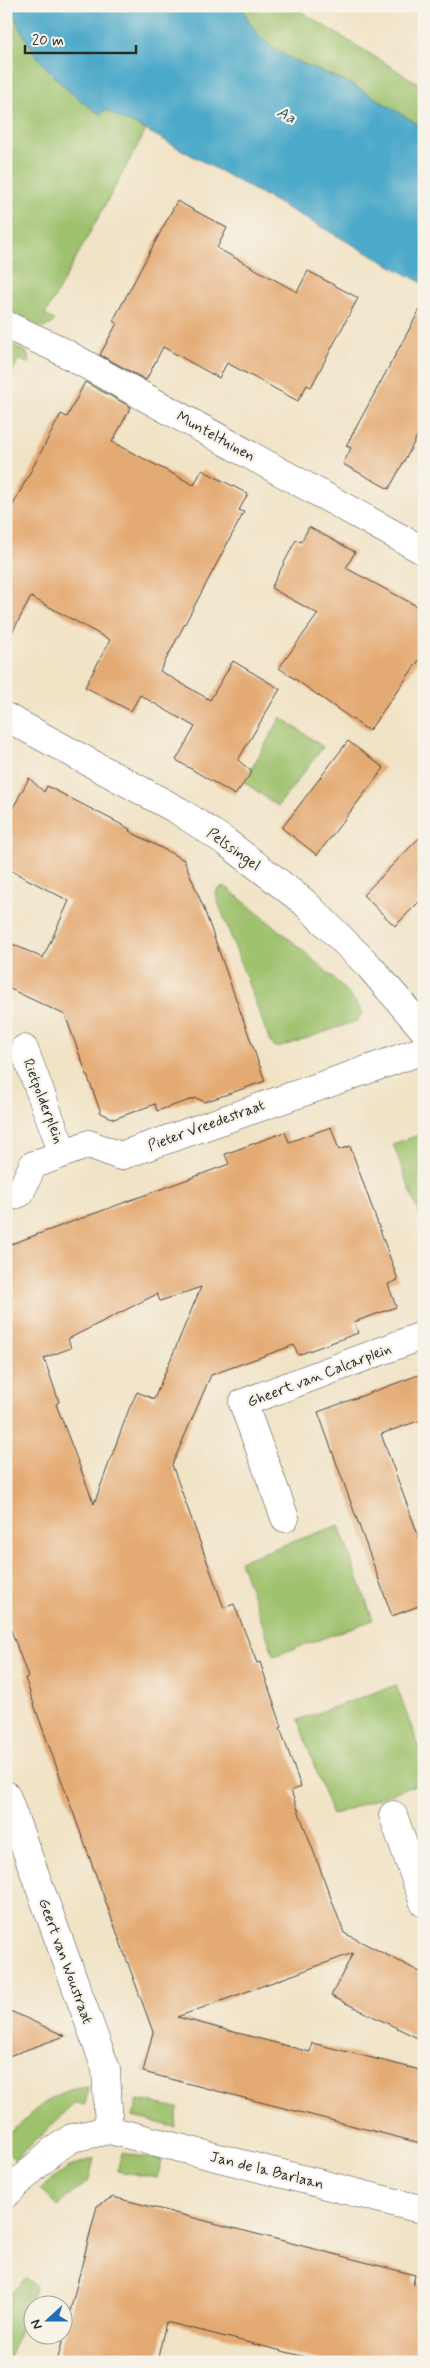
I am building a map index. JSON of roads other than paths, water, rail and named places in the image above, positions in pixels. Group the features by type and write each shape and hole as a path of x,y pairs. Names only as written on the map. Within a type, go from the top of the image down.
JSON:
{"street":[{"name":"Munteltuinen","path":"6,324 54,348 424,551"},
{"name":"Pelssingel","path":"6,717 179,811 226,842 304,902 369,966 424,1030"},
{"name":"Rietpolderplein","path":"24,1049 63,1153"},
{"name":"Pieter Vreedestraat","path":"6,1198 20,1193 33,1164 63,1153 89,1144 120,1156 424,1050"},
{"name":"Gheert van Calcarplein","path":"285,1518 243,1403 424,1336"},
{"name":"Geert van Woustraat","path":"6,1795 106,2069 109,2130"},
{"path":"394,1816 424,1903"},
{"path":"6,2194 51,2152 72,2138 109,2130"},
{"name":"Jan de la Barlaan","path":"109,2130 424,2210"}],"water":[{"name":"Aa","path":"11,6 242,6 250,23 260,36 273,47 302,64 360,89 424,128 424,284 135,124 123,120 106,110 100,114 85,104 46,68 35,54"}]}
